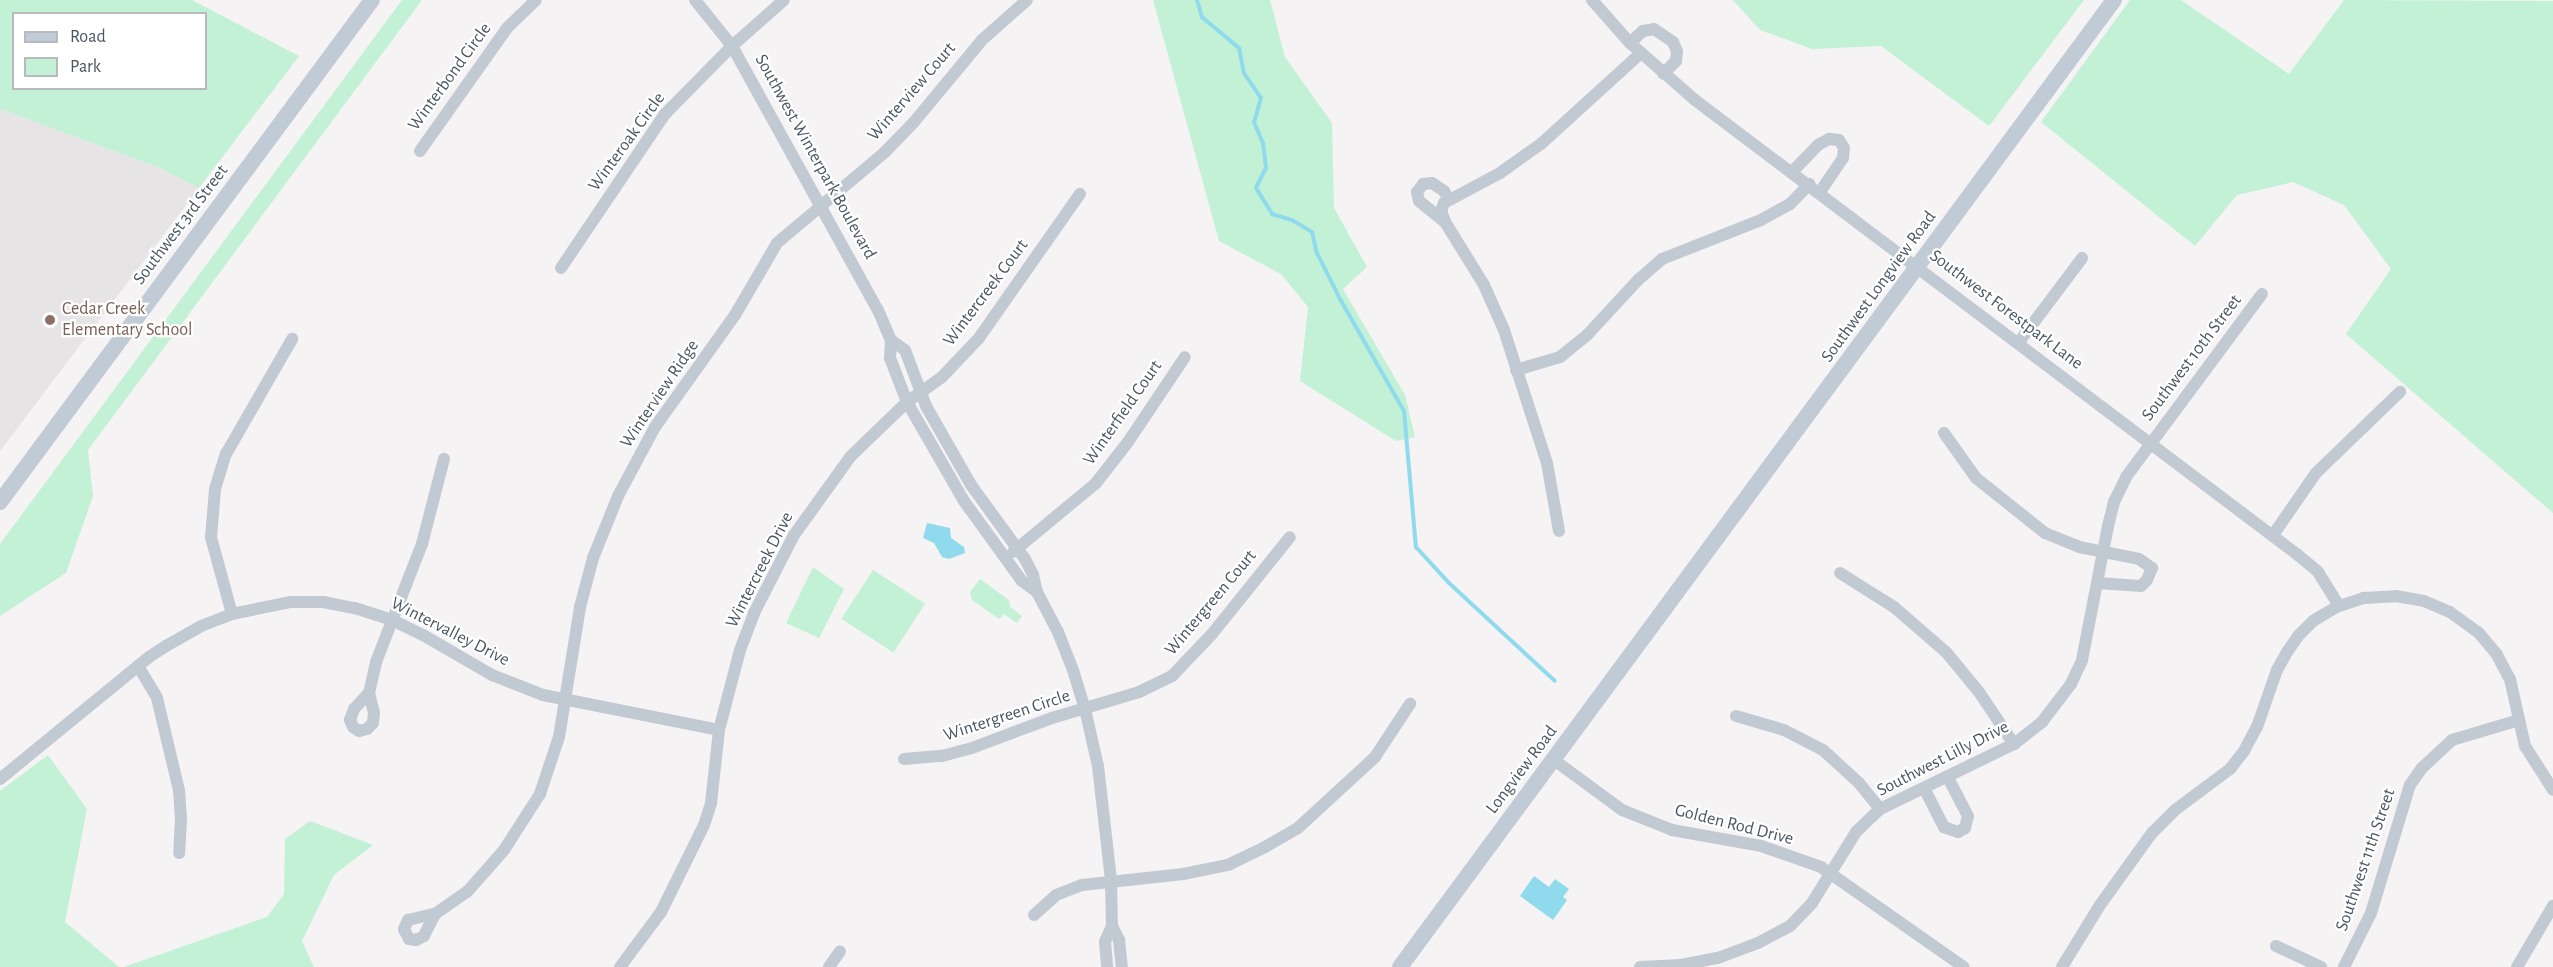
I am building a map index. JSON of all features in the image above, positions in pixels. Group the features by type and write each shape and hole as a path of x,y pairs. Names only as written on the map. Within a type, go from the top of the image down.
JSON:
{"street":[{"name":"Southwest 3rd Street","path":"0,502 372,0"},
{"name":"Winterbond Circle","path":"420,151 507,28 536,0"},
{"name":"Southwest Winterpark Boulevard","path":"695,0 732,46 878,310 891,340 890,358 907,402 964,501 1022,580 1036,592"},
{"name":"Winteroak Circle","path":"561,268 665,114 732,46 784,0"},
{"name":"Winterview Court","path":"821,204 884,153 914,122 982,40 1028,0"},
{"name":"Southwest Forestpark Lane","path":"1592,0 1630,43 1663,74 2273,535 2318,572 2339,605"},
{"name":"Southwest Longview Road","path":"1674,596 2114,0"},
{"path":"1630,43 1643,31 1654,29 1673,42 1677,51 1676,61 1663,74"},
{"path":"1560,531 1547,463 1504,330 1484,285 1445,222 1441,211 1449,199 1500,173 1542,143 1641,53"},
{"path":"1792,172 1818,145 1829,139 1839,140 1845,148 1843,158 1820,192"},
{"path":"1445,222 1419,201 1417,192 1423,184 1432,183 1444,191 1449,199"},
{"path":"1516,370 1560,357 1588,334 1638,280 1662,260 1761,220 1790,204 1809,184"},
{"name":"Wintercreek Court","path":"907,402 942,377 979,338 1080,194"},
{"name":"Winterview Ridge","path":"435,914 467,891 486,873 530,813 555,756 580,607 593,558 631,469 655,427 735,315 768,254 788,232 821,204"},
{"path":"2019,342 2082,258"},
{"name":"Southwest 10th Street","path":"2151,442 2262,294"},
{"path":"232,614 211,537 215,489 226,453 292,339"},
{"name":"Southwest Winterpark Boulevard","path":"891,340 905,350 921,392 971,485 1017,548 1033,575 1036,592 1058,632 1085,709 1098,766 1111,880 1112,926 1105,942 1107,967"},
{"name":"Winterfield Court","path":"1005,557 1096,483 1128,442 1185,357"},
{"path":"2273,535 2316,473 2400,392"},
{"name":"Wintercreek Drive","path":"620,967 661,912 686,866 711,803 719,730 740,650 754,613 794,535 851,456 907,402"},
{"path":"1944,433 1976,477 2045,533 2062,542 2139,559 2152,568 2147,580 2141,586 2097,583"},
{"name":"Southwest Lilly Drive","path":"1640,967 1681,965 1718,958 1758,943 1791,926 1812,903 1856,832 1881,809 2014,744 2042,722 2071,684 2088,638 2103,550 2118,492 2133,464 2151,442"},
{"path":"369,693 376,662 422,544 444,459"},
{"name":"Wintergreen Court","path":"1085,709 1140,692 1172,676 1212,634 1290,537"},
{"path":"1840,573 1894,607 1946,652 1979,692 2014,744"},
{"name":"Longview Road","path":"1400,967 1674,596"},
{"path":"2062,967 2100,905 2152,832 2175,810 2223,775 2244,751 2257,727 2277,670 2298,636 2313,621 2339,605 2363,598 2396,596 2424,601 2450,612 2478,632 2497,655 2510,679 2525,746 2553,790"},
{"name":"Wintervalley Drive","path":"0,779 138,666 201,626 232,614 290,602 323,602 355,608 392,620 506,681 565,701 719,730"},
{"path":"138,666 157,698 179,790 181,819 179,853"},
{"path":"1034,915 1056,895 1082,885 1111,880 1183,874 1228,865 1265,847 1299,827 1375,757 1410,704"},
{"name":"Wintergreen Circle","path":"904,759 942,756 972,748 1052,718 1085,709"},
{"path":"1736,716 1784,730 1822,750 1859,783 1881,809"},
{"name":"Southwest 11th Street","path":"2344,967 2371,913 2410,785 2422,768 2452,740 2520,720"},
{"name":"Golden Rod Drive","path":"1554,760 1622,810 1672,830 1761,846 1821,867 1964,967"},
{"path":"1924,788 1944,827 1958,832 1965,828 1968,816 1947,776"},
{"path":"2517,967 2553,906"},
{"name":"Southwest Winterpark Boulevard","path":"1112,926 1119,940 1122,967"},
{"path":"2276,946 2321,967"},
{"path":"829,967 840,951"}],"shaded area":[{"name":"Cedar Creek Elementary School","path":"0,109 160,168 199,188 0,451"}],"green space":[{"path":"0,0 192,0 299,56 199,188 160,168 0,109"},
{"path":"402,0 422,0 88,450 93,496 66,573 0,616 0,544"},
{"path":"1153,0 1270,0 1285,57 1332,123 1334,208 1367,267 1343,289 1405,395 1415,437 1396,441 1300,381 1308,307 1281,274 1219,241"},
{"path":"1733,0 2084,0 1989,126 1881,46 1812,49 1760,30"},
{"path":"2130,0 2181,0 2289,74 2344,0 2553,1 2553,513 2346,334 2391,269 2344,205 2293,182 2237,195 2195,246 2041,122"},
{"path":"813,567 844,589 819,638 786,623"},
{"path":"873,570 925,604 893,652 841,619"},
{"path":"980,579 1009,600 1010,607 1022,616 1017,623 1004,614 999,619 972,600 970,592"},
{"path":"48,755 87,809 65,922 119,967 0,967 0,791"},
{"path":"310,821 373,845 334,875 302,941 314,967 124,967 267,917 284,894 285,839"}],"water":[{"path":"927,523 950,528 951,538 964,547 965,553 949,559 942,557 934,543 923,538"},
{"path":"1534,876 1549,887 1555,879 1569,889 1563,897 1567,900 1553,920 1520,896"}],"waterway":[{"path":"1197,0 1202,17 1239,48 1244,73 1261,98 1254,122 1263,143 1266,168 1256,188 1272,214 1292,220 1312,232 1317,253 1340,299 1404,411 1416,547 1449,583 1555,681"}],"place":[{"name":"Cedar Creek Elementary School","path":"50,320"}]}
